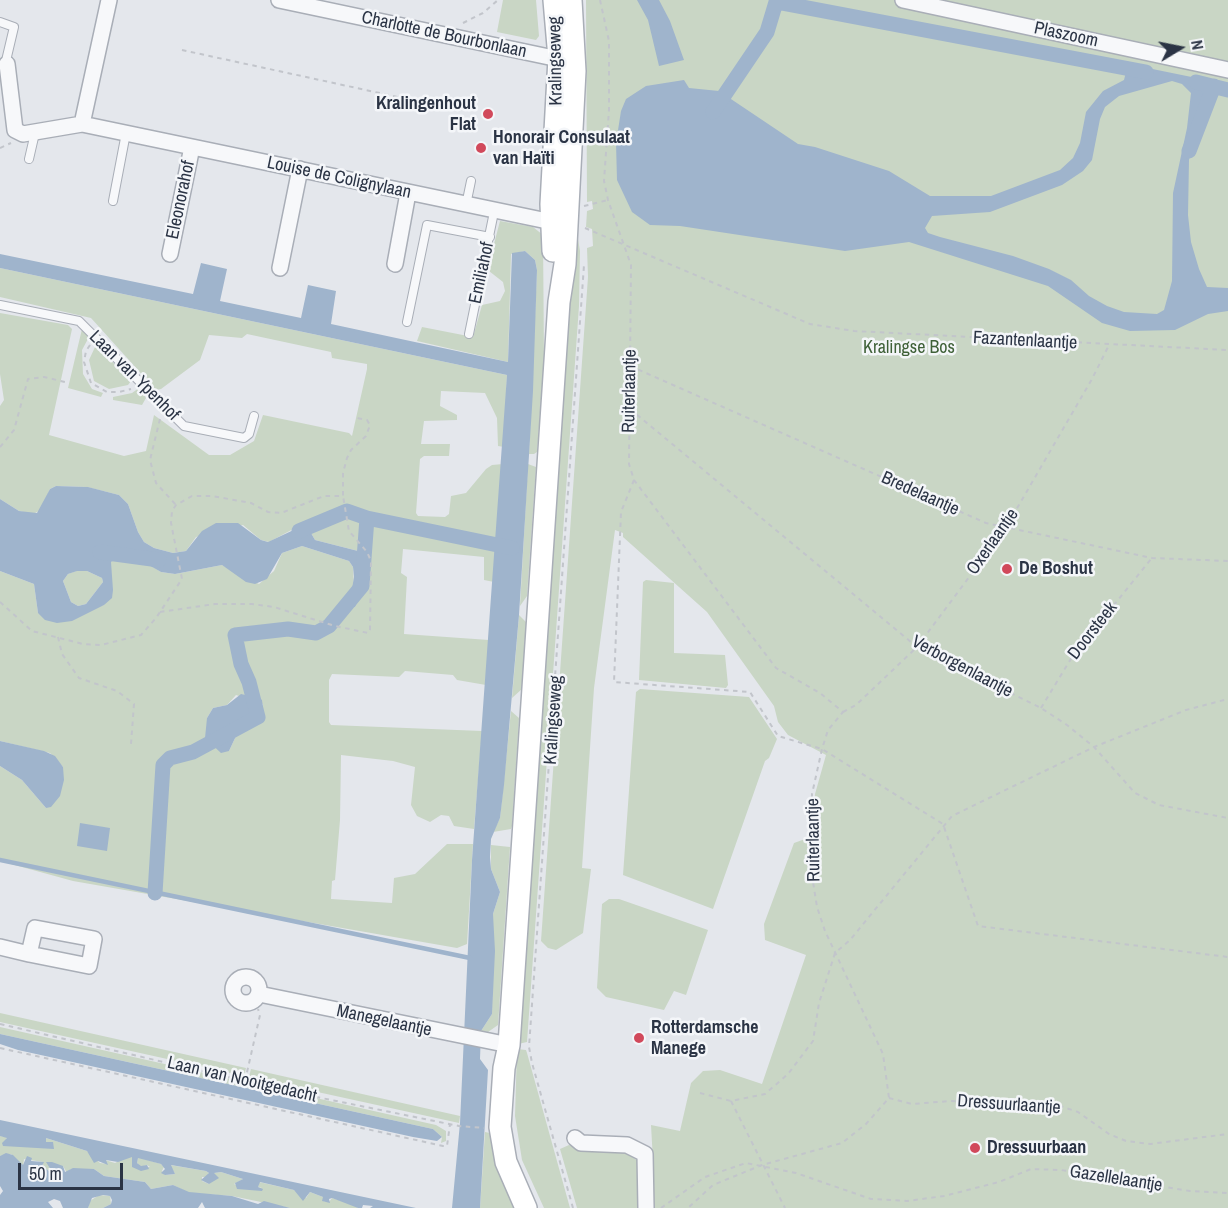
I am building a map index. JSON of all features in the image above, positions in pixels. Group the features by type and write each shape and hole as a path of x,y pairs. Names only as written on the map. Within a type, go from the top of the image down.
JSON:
{"main road":[{"name":"Kralingseweg","path":"554,0 567,58"},
{"name":"Kralingseweg","path":"539,1208 513,1149 509,1045 559,302 567,224 567,58 571,0"},
{"name":"Kralingseweg","path":"509,1045 504,1068 501,1137 508,1166 526,1208"}],"street":[{"path":"82,124 109,0"},
{"name":"Charlotte de Bourbonlaan","path":"279,0 452,37 567,58"},
{"name":"Plaszoom","path":"903,0 1228,70"},
{"path":"3,65 15,130 22,134 35,133"},
{"name":"Louise de Colignylaan","path":"35,133 82,124 494,212 567,224"},
{"name":"Eleonorahof","path":"170,254 192,147"},
{"path":"280,268 300,169"},
{"path":"394,264 408,193"},
{"path":"0,948 29,954"},
{"name":"Manegelaantje","path":"257,997 509,1045"},
{"path":"575,1138 581,1143 627,1145 645,1154 646,1208"}],"lane":[{"path":"0,22 14,27 3,65"},
{"path":"29,159 35,133"},
{"path":"113,201 126,133"},
{"path":"466,205 471,181"},
{"name":"Emiliahof","path":"469,334 494,212"},
{"path":"407,322 427,225 490,237"},
{"name":"Laan van Ypenhof","path":"0,305 79,321 184,426 239,438 248,436 254,416"}],"path":[{"path":"452,37 466,20 483,13 498,0"},
{"name":"Ruiterlaantje","path":"600,0 606,21 609,59 604,181 608,200 631,265 629,464 634,480 776,668 820,693 843,712 828,730 822,748 812,794 810,863 817,906 834,953 883,1054 889,1098"},
{"path":"182,50 453,109"},
{"path":"567,224 583,238"},
{"name":"Fazantenlaantje","path":"567,224 624,244 810,324 854,331 1108,346 1228,350"},
{"name":"Kralingseweg","path":"573,1208 535,1074 530,1047 584,261"},
{"path":"97,338 87,348 84,356 84,368 91,383 104,391 120,392 141,382"},
{"name":"Oxerlaantje","path":"843,712 856,705 917,647 1005,529 1092,379 1108,346"},
{"name":"Bredelaantje","path":"630,366 975,519 1005,529 1152,558 1228,561"},
{"path":"0,447 14,430 28,379 33,376 65,381"},
{"path":"163,407 150,457 156,483 176,505"},
{"name":"Verborgenlaantje","path":"630,409 917,647 1041,708 1094,747 1119,778 1143,797 1159,805 1228,818"},
{"path":"160,612 214,604 252,604 274,607 335,627 368,633 370,630 370,561 367,552 349,531 343,496 343,473 347,458 351,450 366,436 370,425 367,420 357,418"},
{"path":"634,480 621,512 614,682 750,692 778,736 822,748 943,824 978,926 1228,957"},
{"path":"0,602 32,631 93,645 141,635 160,612 183,576 171,523 172,511 176,505 192,496 212,496 281,513 320,498 343,496"},
{"name":"Doorsteek","path":"1041,708 1072,657 1152,558"},
{"path":"58,637 62,654 79,678 117,691 134,704 131,744"},
{"path":"700,1093 731,1101 765,1094 788,1074 813,1041 819,1004 834,953 850,940 943,824 952,816 1094,747 1186,710 1228,699"},
{"path":"245,1081 260,1015 257,997"},
{"name":"Laan van Nooitgedacht","path":"0,1024 245,1081 459,1126 486,1129"},
{"path":"0,1048 443,1146 447,1146 450,1124"},
{"path":"688,1208 713,1185 762,1165 842,1143 866,1124 889,1098"},
{"name":"Dressuurlaantje","path":"889,1098 912,1104 951,1101 1057,1105 1078,1112 1109,1134 1126,1141 1150,1144 1228,1134"},
{"path":"731,1101 785,1208"},
{"path":"661,1208 705,1177 746,1163 762,1165"},
{"name":"Gazellelaantje","path":"762,1165 796,1173 871,1199 907,1201 944,1196 999,1182 1031,1169 1061,1170 1190,1191 1228,1193"}],"green space":[{"path":"503,0 536,0 539,36 536,40 497,32"},
{"name":"Kralingse Bos","path":"586,0 1228,0 1228,1208 577,1208 560,1149 569,1145 581,1151 622,1150 638,1161 653,1161 651,1125 680,1131 691,1083 703,1071 720,1070 762,1084 806,955 765,940 764,924 794,843 808,838 813,828 815,794 826,755 788,735 778,722 774,706 707,612 623,537 623,533 615,530 594,688 582,868 591,869 583,933 556,950 548,948 541,941 588,277 587,248 593,246 592,229 586,227 587,211 593,209 592,201 587,202"},
{"path":"500,221 533,227 543,235 544,360 537,452 534,454 529,454 537,270 535,260 525,251 511,254 508,362 417,341 422,327 473,337 482,305 500,301 505,291 503,282 489,271 488,267"},
{"path":"577,233 580,251 579,306 527,1042 518,1044 566,316"},
{"path":"0,268 507,375 504,447 498,446 497,418 485,393 441,391 440,406 457,415 457,420 424,421 421,444 450,444 449,456 424,456 420,459 416,513 418,516 445,517 449,514 451,496 466,493 486,469 492,465 503,464 494,582 484,580 484,557 403,549 401,573 407,577 404,634 489,640 486,685 457,680 453,675 405,671 399,677 332,674 329,680 329,722 331,725 482,731 474,829 454,826 449,816 441,815 430,822 417,816 411,805 415,767 393,761 341,755 340,820 335,880 332,881 331,899 392,903 394,878 415,874 447,844 473,844 467,944 457,948 73,881 0,861 0,766 22,780 46,808 63,767 50,753 0,741 0,571 34,584 38,613 104,605 111,562 121,553 134,555 161,572 175,574 222,565 259,584 274,571 282,553 302,546 349,561 353,567 355,607 367,562 358,551 315,540 311,533 317,522 310,520 269,542 261,540 243,525 196,537 186,551 173,553 154,548 144,542 128,504 119,495 87,487 56,486 50,489 41,510 33,514 19,511 0,499 0,406 4,400 0,374 0,313 68,325 72,329 49,435 124,456 146,451 154,415 209,455 230,455 254,441 263,415 349,433 352,436 367,364 332,358 331,352 247,334 242,338 209,335 200,360 161,389 156,390 91,318 0,297","holes":["236,695 263,704 263,708 236,736 229,751 207,718 213,708 227,705"]},
{"path":"82,329 89,337 82,350 83,374 92,389 103,393 101,397 68,388"},
{"path":"96,345 131,381 128,385 109,389 94,381 89,360"},
{"path":"139,388 146,398 142,405 113,400 113,397 132,393"},
{"path":"528,464 536,467 527,596 520,606"},
{"path":"87,571 102,578 103,582 86,604 78,606 71,602 63,581 68,574"},
{"path":"646,580 674,583 674,653 725,655 728,685 726,688 639,680 643,582"},
{"path":"519,615 526,622 522,689 512,698"},
{"path":"640,689 749,697 777,739 769,758 765,761 713,909 623,875 636,692"},
{"path":"511,711 519,718 512,826 511,829 493,832 500,818"},
{"path":"491,845 510,847 498,1025 488,1032 481,1031 492,1014 493,914 500,892 491,869"},
{"path":"609,899 619,899 708,930 686,995 674,991 664,1010 606,997 597,988 602,904"},
{"path":"0,1013 246,1068 244,1076 0,1022"},
{"path":"0,1027 436,1125 446,1131 446,1141 441,1143 442,1137 433,1129 0,1034"},
{"path":"517,1049 526,1050 570,1208 544,1208 522,1160 515,1116"},
{"path":"251,1069 460,1116 459,1123 249,1077"},
{"path":"485,1132 490,1133 495,1161 514,1208 480,1208"},
{"path":"0,1136 7,1137 6,1141 11,1146 46,1142 46,1138 87,1151 100,1163 107,1164 105,1160 115,1163 132,1157 133,1167 141,1167 137,1163 138,1157 161,1164 165,1175 175,1174 170,1165 206,1171 209,1173 207,1177 202,1177 202,1181 209,1184 214,1173 221,1172 243,1179 234,1184 244,1189 262,1188 258,1187 259,1182 294,1190 306,1198 310,1192 323,1197 323,1201 329,1202 332,1198 358,1208 290,1208 232,1196 189,1193 173,1185 151,1189 145,1182 104,1176 94,1169 71,1169 67,1173 63,1166 49,1166 51,1171 49,1171 43,1167 43,1162 24,1159 23,1166 11,1154 0,1156"},
{"path":"99,1195 110,1196 111,1204 103,1208 88,1208 90,1201"}],"water":[{"path":"637,0 659,0 670,21 684,60 659,66 648,20"},
{"path":"1128,64 1216,82 1214,92 1209,93 1205,99 1189,160 1188,215 1191,242 1199,269 1207,287 1228,288 1228,311 1208,314 1175,330 1130,331 1102,323 1048,286 909,242 845,251 680,226 650,225 632,212 617,180 616,143 621,111 626,99 646,86 684,80 689,88 719,91 798,144 815,147 889,171 930,196 991,196 1060,170 1073,158 1080,143 1086,112 1103,91 1124,80","holes":["1172,81 1182,84 1191,93 1187,128 1173,193 1172,281 1164,310 1157,314 1124,312 1107,306 1089,296 1071,280 1049,269 1013,256 940,237 928,233 925,228 932,216 990,212 1062,185 1083,171 1092,160 1100,119 1105,107 1119,96"]},
{"path":"525,251 535,260 537,270 533,391 519,615 504,785 500,818 491,839 491,869 500,892 493,914 495,951 492,1014 481,1031 480,1059 488,1070 480,1208 452,1208 460,1123 472,860 507,375 0,268 0,254 193,294 201,263 227,269 220,301 301,318 308,285 336,291 331,324 508,362 512,253"},
{"path":"56,486 88,487 119,495 128,504 144,542 154,548 173,553 186,551 202,531 216,523 238,523 261,540 268,542 317,519 311,533 315,540 358,551 367,561 358,600 355,607 349,607 354,577 353,567 349,561 302,546 282,553 267,579 255,584 246,582 222,565 175,574 161,572 126,552 111,562 112,598 104,605 72,621 57,623 45,620 38,613 34,584 0,571 0,499 19,511 37,513 50,489","holes":["87,571 102,578 103,582 86,604 78,606 71,602 63,581 68,574"]},
{"path":"241,694 262,700 263,709 236,736 229,751 221,753 205,738 207,718 213,708 227,705"},
{"path":"0,741 44,751 55,756 63,767 64,780 60,796 51,807 46,808 22,780 0,766"},
{"path":"80,823 110,828 107,851 77,846"},
{"path":"0,1034 433,1129 442,1137 437,1141 413,1137 18,1050 0,1044"},
{"path":"0,1120 416,1208 370,1208 373,1206 363,1205 362,1208 358,1208 332,1198 329,1199 330,1203 322,1201 323,1197 310,1192 303,1201 294,1190 260,1182 258,1187 263,1189 262,1191 237,1189 235,1183 243,1179 221,1172 214,1173 219,1178 209,1184 201,1180 209,1173 206,1171 171,1165 175,1174 165,1175 161,1173 165,1169 161,1164 138,1158 137,1163 141,1166 147,1165 149,1169 141,1171 132,1167 132,1157 118,1162 106,1160 108,1165 98,1161 94,1163 87,1151 46,1138 46,1142 53,1142 54,1149 3,1146 2,1143 7,1138 0,1136"},
{"path":"6,1153 13,1155 23,1165 27,1156 32,1158 31,1161 44,1162 42,1166 49,1171 51,1170 46,1162 63,1166 65,1172 73,1168 94,1169 104,1176 145,1182 151,1189 173,1185 189,1192 232,1196 258,1204 264,1201 290,1208 205,1208 202,1202 198,1208 103,1208 111,1204 112,1200 110,1196 103,1195 92,1198 88,1208 63,1208 60,1201 54,1199 48,1202 53,1208 0,1208 0,1195 3,1191 0,1186 0,1156"}],"waterway":[{"path":"713,112 767,32 776,2 1146,72"},
{"path":"1196,82 1228,90"},
{"path":"1189,151 1214,86"},
{"path":"299,531 347,511 367,518"},
{"path":"155,893 163,765 170,758 193,752 258,717 249,682 241,664 235,635 288,629 316,633 329,626 362,586 367,518 512,548"},
{"path":"100,552 159,560"},
{"path":"0,860 470,958"}],"place":[{"name":"Kralingenhout Flat","path":"488,114"},
{"name":"Honorair Consulaat van Haïti","path":"481,148"},
{"name":"De Boshut","path":"1007,569"},
{"name":"Rotterdamsche Manege","path":"639,1038"},
{"name":"Dressuurbaan","path":"975,1148"}]}
